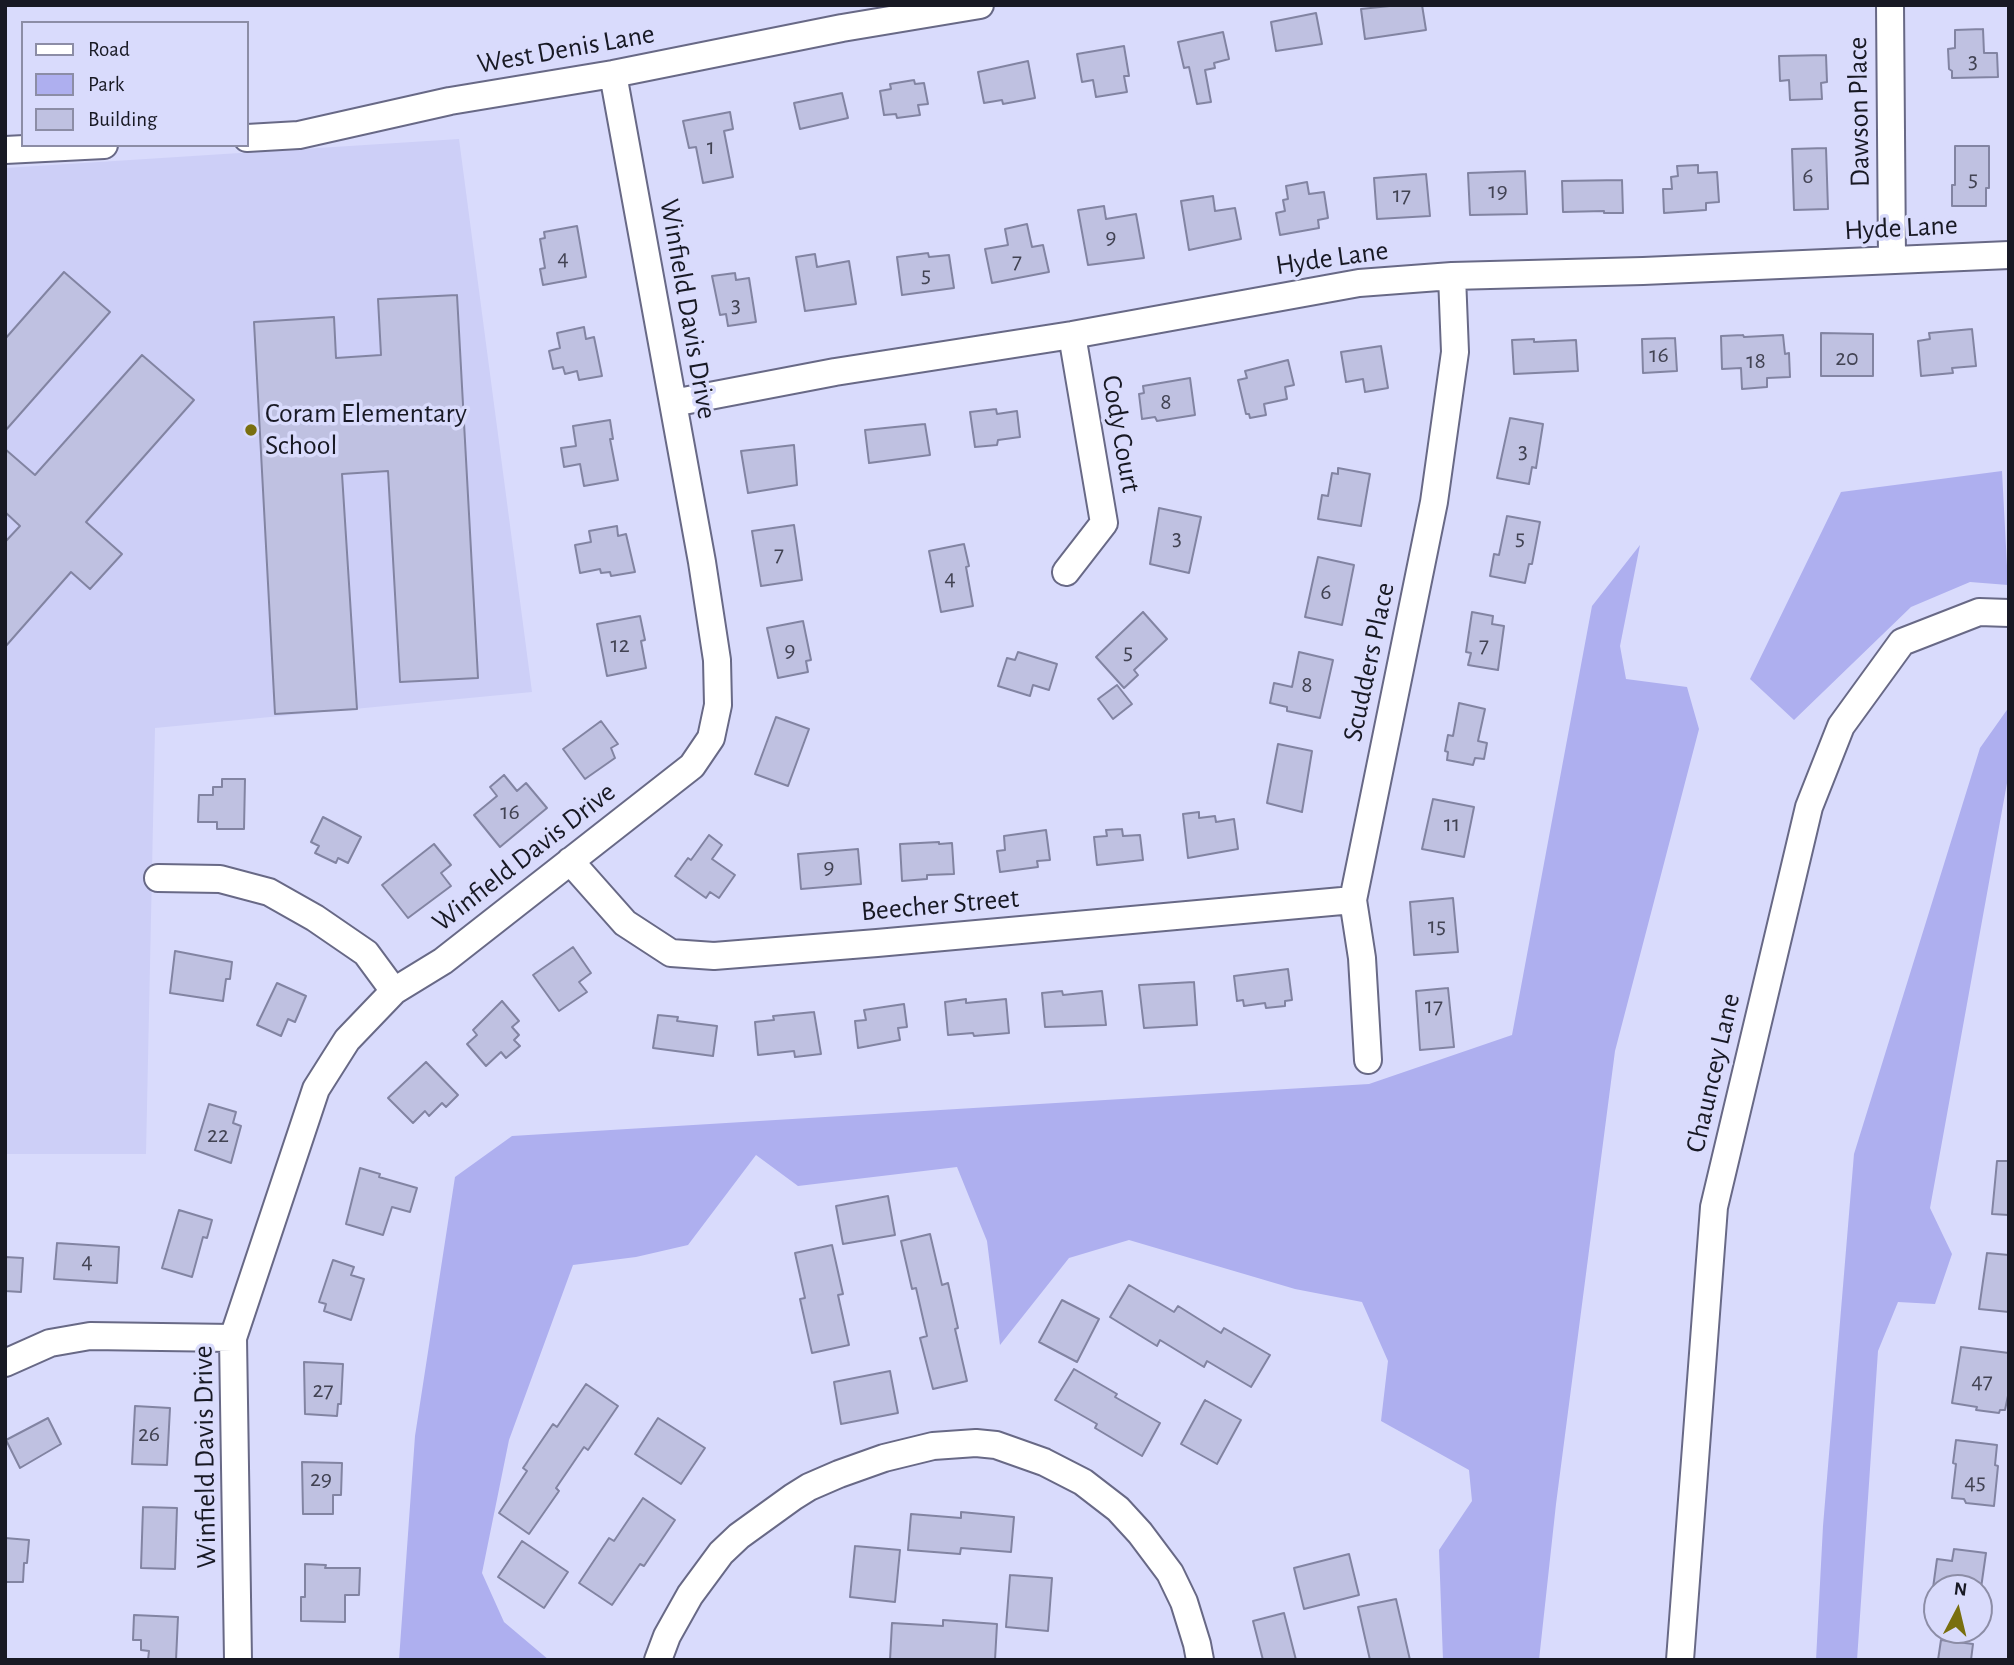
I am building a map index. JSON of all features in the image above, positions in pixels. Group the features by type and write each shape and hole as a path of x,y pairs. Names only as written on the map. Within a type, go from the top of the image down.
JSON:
{"street":[{"name":"West Denis Lane","path":"248,138 299,135 450,101 613,74 842,17 980,5"},
{"name":"Dawson Place","path":"1889,5 1892,260"},
{"name":"Winfield Davis Drive","path":"238,1660 233,1338 316,1089 347,1040 394,991 443,961 692,766 711,738 718,705 717,660 702,562 613,74"},
{"path":"5,150 64,147"},
{"name":"Hyde Lane","path":"673,403 835,372 1072,335 1359,283 1452,276 2009,255"},
{"name":"Scudders Place","path":"1368,1060 1362,958 1353,900 1434,502 1455,352 1452,276"},
{"name":"Cody Court","path":"1066,572 1104,523 1072,335"},
{"name":"Chauncey Lane","path":"1680,1660 1714,1207 1809,807 1841,726 1902,642 1979,612 2009,613"},
{"name":"Beecher Street","path":"570,861 625,923 637,931 671,953 714,956 1353,900"},
{"path":"158,878 220,879 269,892 315,918 366,953 394,991"},
{"path":"5,1363 50,1343 90,1336 233,1338"},
{"path":"658,1660 667,1636 690,1595 721,1553 739,1536 793,1497 808,1487 884,1458 933,1446 976,1443 996,1445 1063,1472 1083,1482 1121,1512 1170,1573 1184,1602 1200,1660"}],"shaded area":[{"name":"Coram Elementary School","path":"459,139 532,692 155,728 146,1154 5,1154 5,168"}],"green space":[{"path":"2002,471 2008,585 1970,582 1911,607 1794,720 1750,679 1841,492"},
{"path":"1640,545 1620,646 1626,679 1687,687 1699,729 1615,1051 1556,1504 1539,1660 1443,1660 1439,1550 1472,1501 1469,1470 1381,1421 1388,1361 1362,1302 1295,1289 1129,1240 1069,1258 1000,1345 987,1241 957,1167 798,1186 756,1155 688,1245 636,1257 573,1265 509,1440 482,1573 504,1622 549,1660 399,1660 415,1436 455,1177 512,1136 1369,1084 1512,1035 1592,606"},
{"path":"2009,707 2009,772 1930,1208 1952,1254 1935,1304 1898,1302 1878,1351 1857,1660 1816,1660 1823,1526 1854,1154 1980,748"}],"building":[{"path":"1422,5 1426,30 1365,39 1361,9"},
{"path":"1316,13 1322,44 1276,51 1271,22"},
{"path":"1983,29 1984,53 1997,53 1998,77 1952,78 1948,49 1955,48 1955,30"},
{"path":"1223,32 1229,59 1214,63 1215,68 1205,70 1211,102 1197,104 1189,67 1184,68 1178,42"},
{"path":"1124,46 1129,76 1124,76 1127,92 1096,97 1093,80 1082,82 1077,54"},
{"path":"1826,55 1827,82 1821,83 1822,99 1790,100 1789,80 1780,81 1779,56"},
{"path":"1028,61 1035,98 1003,104 1002,100 984,103 978,72"},
{"path":"914,80 915,84 924,83 928,104 918,105 920,115 897,118 896,114 884,115 880,91 891,89 890,84"},
{"path":"842,93 848,118 800,129 794,103"},
{"path":"730,112 733,129 724,131 733,177 703,183 696,147 689,148 683,121"},
{"path":"1955,146 1989,146 1986,206 1952,206"},
{"path":"1826,148 1828,209 1794,210 1792,149"},
{"path":"1698,165 1698,173 1717,172 1719,202 1706,203 1706,210 1664,213 1663,189 1672,189 1671,177 1678,176 1677,166"},
{"path":"1525,171 1527,214 1470,215 1468,173"},
{"path":"1426,174 1430,216 1377,219 1374,178"},
{"path":"1622,180 1623,213 1563,212 1562,181"},
{"path":"1307,182 1309,194 1324,192 1328,218 1318,220 1319,228 1280,235 1276,213 1285,211 1283,200 1288,199 1286,186"},
{"path":"1213,196 1215,211 1235,208 1241,239 1189,250 1181,201"},
{"path":"1104,206 1106,219 1136,214 1144,258 1088,265 1078,210"},
{"path":"1027,224 1032,247 1043,245 1049,272 992,283 985,249 1008,245 1005,229"},
{"path":"577,226 586,277 543,285 540,269 545,268 540,239 545,238 544,232"},
{"path":"928,253 929,257 949,255 954,288 902,295 897,257"},
{"path":"815,254 817,267 849,261 856,304 805,311 796,257"},
{"path":"64,272 110,312 5,431 5,339"},
{"path":"735,273 736,280 749,278 756,322 728,326 726,314 720,315 712,276"},
{"path":"457,295 478,678 400,682 388,471 342,474 357,709 275,714 254,322 334,317 336,358 381,355 378,299"},
{"path":"584,327 586,339 594,337 602,376 579,380 577,371 565,374 563,367 553,369 549,351 560,348 557,333"},
{"path":"1972,329 1976,366 1952,368 1953,373 1921,376 1918,341 1930,339 1929,333"},
{"path":"1821,333 1873,334 1873,376 1821,376"},
{"path":"1783,335 1785,354 1789,353 1790,377 1767,378 1767,387 1742,389 1741,368 1722,369 1721,336"},
{"path":"1675,338 1677,371 1643,373 1642,339"},
{"path":"1534,339 1534,342 1576,340 1578,371 1514,374 1512,340"},
{"path":"1381,346 1388,388 1365,392 1363,379 1346,382 1341,352"},
{"path":"142,355 194,400 86,522 122,554 90,589 71,572 5,647 5,542 20,526 5,512 5,449 35,475"},
{"path":"1288,360 1294,385 1285,387 1287,399 1264,404 1266,415 1250,418 1249,414 1246,414 1238,380 1247,378 1245,371"},
{"path":"1190,378 1195,415 1157,421 1155,417 1142,419 1139,394 1144,393 1143,386"},
{"path":"996,409 997,414 1017,411 1020,437 998,440 997,445 975,447 970,412"},
{"path":"1510,418 1543,424 1536,468 1532,467 1529,484 1497,478"},
{"path":"610,420 613,439 610,439 618,480 584,486 580,464 564,467 561,448 576,446 573,426"},
{"path":"925,424 930,455 869,463 865,430"},
{"path":"794,445 797,485 748,493 741,451"},
{"path":"1338,468 1370,474 1361,526 1318,519 1322,495 1328,496 1332,473 1338,474"},
{"path":"1159,508 1201,517 1189,573 1150,564"},
{"path":"1507,516 1540,522 1532,564 1529,564 1525,583 1490,576 1494,554 1499,555"},
{"path":"794,525 802,580 761,586 752,531"},
{"path":"617,526 618,536 626,534 635,572 611,576 610,572 601,573 600,569 580,573 575,545 591,542 589,531"},
{"path":"964,544 973,606 941,612 929,551"},
{"path":"1318,557 1354,565 1342,625 1305,617"},
{"path":"1143,612 1167,639 1134,670 1138,675 1124,688 1096,657"},
{"path":"1472,612 1493,616 1492,624 1504,626 1498,670 1468,665 1471,653 1466,652"},
{"path":"640,616 645,640 641,641 646,668 607,676 597,624"},
{"path":"803,621 811,660 806,661 808,672 778,678 767,628"},
{"path":"1018,652 1057,664 1049,690 1033,685 1030,696 998,686 1007,658 1015,660"},
{"path":"1299,652 1333,660 1320,718 1287,711 1287,707 1270,703 1274,683 1292,687"},
{"path":"1117,685 1132,704 1113,719 1098,699"},
{"path":"1459,703 1485,709 1478,741 1487,743 1484,759 1475,758 1473,765 1447,760 1448,752 1445,751 1448,735 1453,736"},
{"path":"776,717 809,729 788,786 755,774"},
{"path":"601,721 618,744 611,748 615,758 585,779 563,749"},
{"path":"1278,744 1312,751 1302,812 1267,803"},
{"path":"504,775 517,791 526,783 547,808 500,847 474,815 497,796 490,787"},
{"path":"222,779 245,779 244,829 217,829 217,822 198,822 199,795 213,795 213,787 222,787"},
{"path":"1433,799 1474,807 1464,857 1422,849"},
{"path":"1199,812 1199,818 1215,816 1216,822 1234,819 1238,849 1188,858 1183,814"},
{"path":"323,817 361,837 348,863 338,858 336,863 315,853 319,846 311,842"},
{"path":"1122,829 1123,836 1140,835 1143,860 1097,865 1094,837 1107,836 1106,830"},
{"path":"1046,830 1050,860 1037,861 1038,867 1000,872 997,851 1005,850 1004,836"},
{"path":"709,835 722,845 712,859 735,875 719,898 710,892 706,898 675,876 688,858 691,860"},
{"path":"952,843 954,874 927,875 927,879 902,881 900,844"},
{"path":"434,844 451,865 441,873 451,886 408,918 382,885"},
{"path":"858,849 861,884 801,889 798,854"},
{"path":"1453,898 1458,952 1414,955 1410,902"},
{"path":"573,947 591,973 579,982 587,992 559,1011 533,975"},
{"path":"175,951 232,962 223,1001 170,993"},
{"path":"1288,969 1292,1000 1285,1001 1285,1006 1266,1008 1265,1003 1244,1006 1243,1000 1237,1001 1234,976"},
{"path":"1194,982 1197,1025 1144,1028 1139,985"},
{"path":"277,983 306,996 295,1022 288,1019 281,1036 257,1025"},
{"path":"1448,988 1454,1047 1420,1050 1416,991"},
{"path":"1062,991 1063,995 1102,991 1106,1025 1045,1027 1042,993"},
{"path":"966,999 966,1003 1006,999 1009,1033 948,1035 945,1002"},
{"path":"502,1001 519,1021 512,1027 519,1035 514,1040 520,1046 506,1058 501,1052 486,1066 467,1044 477,1035 473,1030"},
{"path":"904,1004 907,1027 898,1028 900,1040 858,1048 855,1021 866,1020 864,1010"},
{"path":"814,1012 821,1054 795,1057 794,1051 758,1055 755,1022 774,1020 773,1016"},
{"path":"658,1015 678,1017 677,1021 717,1026 713,1056 653,1048"},
{"path":"426,1062 458,1095 446,1107 442,1103 429,1116 425,1111 413,1123 388,1098"},
{"path":"209,1104 236,1112 233,1123 241,1126 231,1163 195,1150"},
{"path":"1997,1161 2009,1161 2009,1215 1992,1214"},
{"path":"360,1168 380,1174 379,1177 417,1188 410,1212 392,1207 383,1235 346,1224"},
{"path":"888,1196 895,1235 843,1244 836,1206"},
{"path":"179,1210 212,1220 207,1238 203,1237 192,1277 162,1268"},
{"path":"930,1234 942,1285 948,1283 967,1381 933,1389 920,1338 927,1336 901,1241"},
{"path":"57,1243 119,1247 117,1283 54,1279"},
{"path":"832,1245 843,1294 838,1295 849,1345 812,1353 800,1299 805,1298 795,1253"},
{"path":"1987,1253 2009,1255 2009,1312 1979,1309"},
{"path":"5,1257 23,1258 21,1292 5,1291"},
{"path":"333,1260 354,1267 351,1275 364,1279 351,1320 324,1311 326,1304 319,1302"},
{"path":"1129,1285 1174,1312 1178,1306 1221,1333 1224,1328 1270,1355 1251,1387 1207,1361 1204,1367 1160,1340 1157,1346 1110,1317"},
{"path":"1062,1300 1099,1319 1077,1362 1039,1342"},
{"path":"1961,1347 2009,1353 2009,1391 2005,1410 2000,1410 1999,1413 1976,1410 1977,1407 1952,1403"},
{"path":"304,1362 343,1364 341,1404 338,1404 337,1416 305,1414"},
{"path":"1074,1369 1160,1423 1142,1456 1095,1428 1097,1424 1055,1400"},
{"path":"890,1371 898,1413 841,1424 834,1382"},
{"path":"586,1384 618,1406 588,1450 584,1447 556,1488 559,1491 529,1534 499,1513 527,1471 523,1468 553,1424 557,1427"},
{"path":"1205,1400 1241,1420 1217,1464 1181,1444"},
{"path":"135,1406 170,1408 167,1465 132,1464"},
{"path":"48,1418 61,1444 20,1468 6,1440"},
{"path":"658,1418 705,1448 681,1484 635,1454"},
{"path":"1956,1440 1997,1445 1994,1506 1966,1503 1964,1499 1952,1498"},
{"path":"302,1462 342,1463 341,1495 333,1495 333,1514 303,1514"},
{"path":"643,1498 675,1520 644,1566 640,1564 612,1605 579,1583 609,1538 614,1541"},
{"path":"143,1507 177,1508 175,1569 141,1568"},
{"path":"961,1512 1014,1517 1011,1552 961,1548 960,1554 908,1550 911,1514 961,1518"},
{"path":"5,1538 29,1540 23,1582 5,1582"},
{"path":"522,1541 568,1572 544,1608 498,1577"},
{"path":"855,1546 900,1550 895,1602 850,1597"},
{"path":"1954,1549 1986,1553 1983,1574 1935,1574 1937,1559 1952,1561"},
{"path":"1349,1554 1359,1595 1304,1609 1294,1568"},
{"path":"305,1564 326,1565 325,1568 360,1568 359,1595 345,1595 345,1622 301,1621 301,1597 305,1597"},
{"path":"1010,1575 1052,1578 1048,1631 1006,1627"},
{"path":"1396,1599 1410,1660 1370,1660 1358,1607"},
{"path":"1284,1613 1296,1660 1263,1660 1253,1621"},
{"path":"134,1615 178,1617 176,1660 148,1660 149,1651 141,1650 141,1640 133,1640"},
{"path":"943,1620 997,1624 995,1660 890,1660 892,1623 943,1626"},
{"path":"1940,1644 1973,1644 1971,1660 1938,1660"}],"place":[{"name":"Coram Elementary School","path":"251,430"}]}
